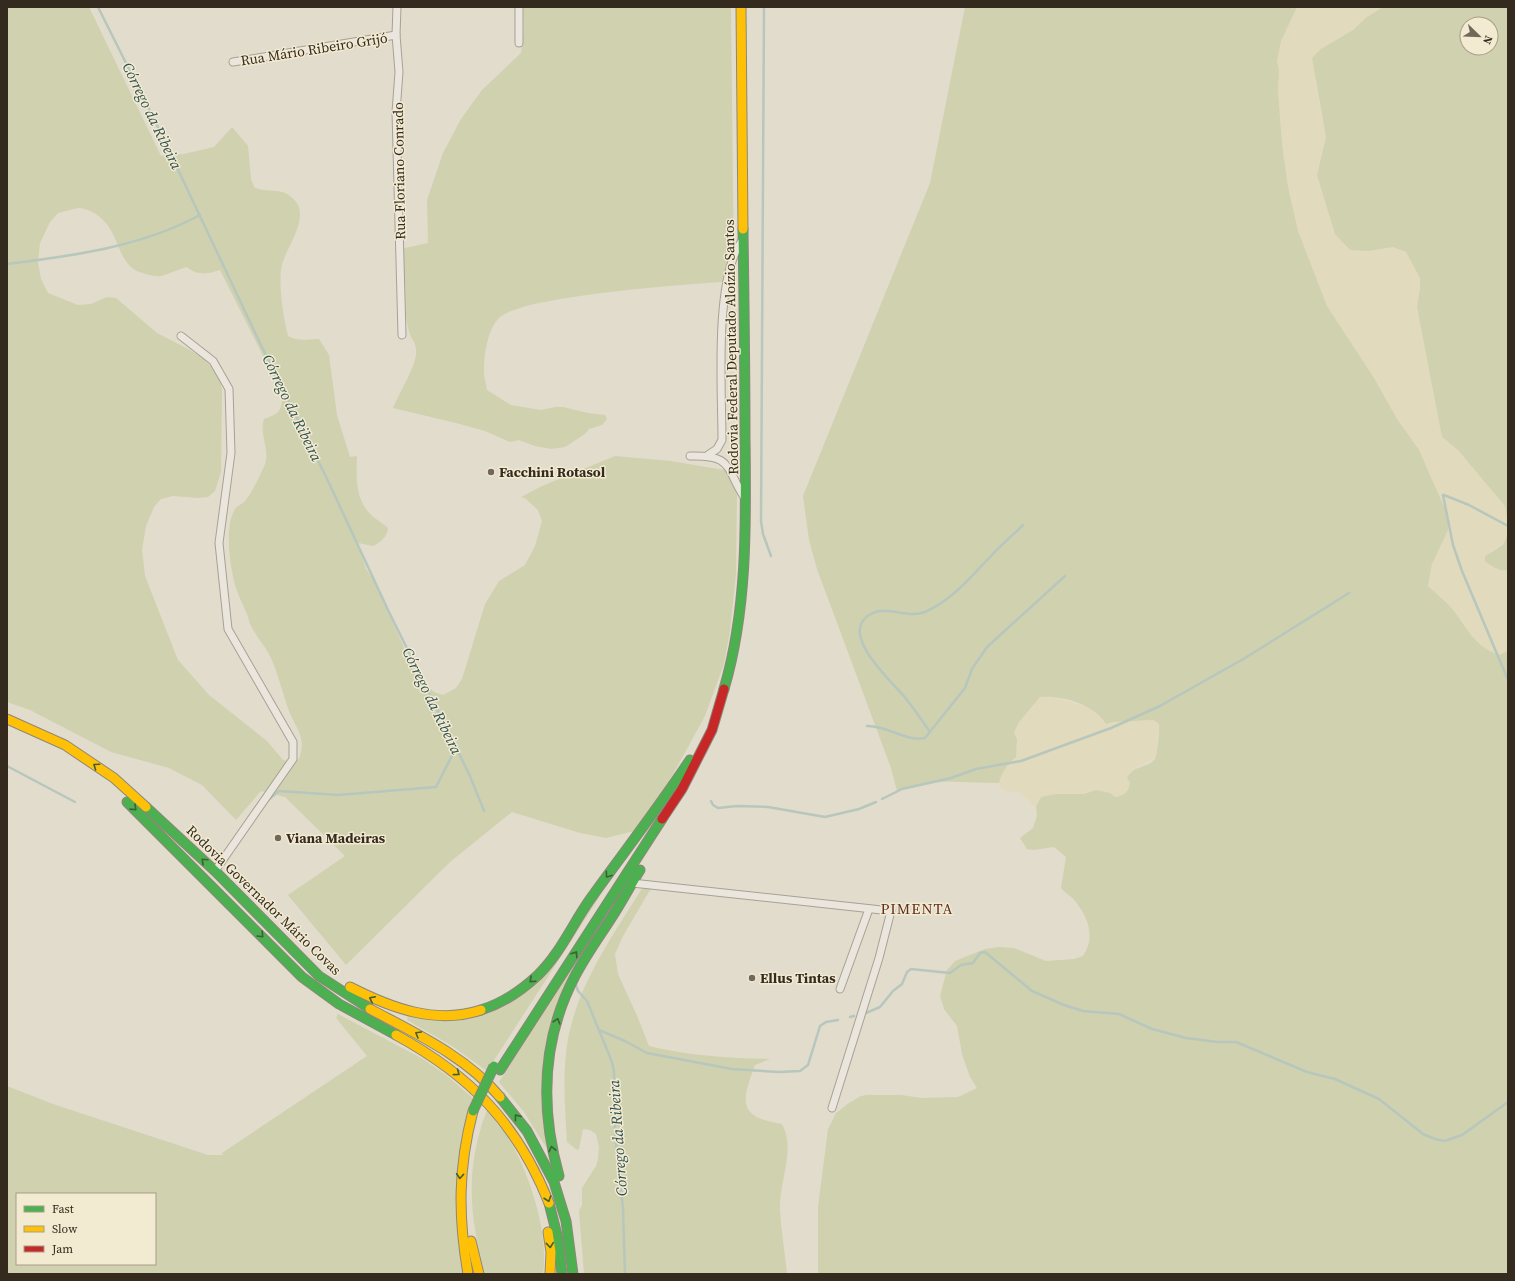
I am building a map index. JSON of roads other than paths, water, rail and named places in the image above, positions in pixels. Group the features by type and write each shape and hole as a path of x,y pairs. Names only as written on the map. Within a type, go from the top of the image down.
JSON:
{"highway":[{"name":"Rodovia Federal Deputado Aloízio Santos","path":"725,686 734,650 740,602 746,501 741,7"},
{"path":"572,1256 569,1214 554,1162 547,1117 546,1082 550,1047 559,1014 571,984 690,783 704,753 715,722 725,686"},
{"path":"468,1274 461,1228 459,1191 463,1150 477,1112 497,1068 695,752 725,686"},
{"name":"Rodovia Governador Mário Covas","path":"7,719 64,745 114,778 215,871 307,965 331,986 446,1052 472,1071 500,1097 527,1132 548,1169 563,1208 572,1256 573,1274"},
{"path":"497,1068 682,789 704,750 715,722"},
{"name":"Rodovia Governador Mário Covas","path":"7,728 35,739 57,751 108,784 312,985 351,1012 408,1042 440,1061 477,1090 503,1117 525,1149 543,1186 558,1237 562,1274"},
{"path":"242,900 290,943 322,969 347,986 375,1001 405,1012 433,1017 455,1016 485,1008 504,1000 521,989 546,965 579,915 655,811 695,752"},
{"path":"477,1112 468,1183 471,1238 479,1274"},
{"path":"503,1117 522,1151 539,1197 550,1239 550,1274"}],"street":[{"name":"Rua Floriano Conrado","path":"396,7 396,35 399,72 396,112 402,335"},
{"path":"519,43 520,7"},
{"name":"Rua Mário Ribeiro Grijó","path":"233,62 396,35"},
{"path":"708,455 717,449 722,440 723,309 731,268 738,247 744,238"},
{"path":"181,336 213,361 229,389 231,453 219,542 228,630 292,742 293,759 215,871"},
{"path":"690,456 708,455 721,460 734,478 746,501"},
{"path":"632,883 891,911 879,958 832,1108"},
{"path":"840,989 869,909"}],"waterway":[{"name":"Córrego da Ribeira","path":"98,7 155,121 260,343 329,483 388,610 470,776 484,811"},
{"path":"764,7 761,521 763,534 771,556"},
{"path":"7,264 81,253 130,242 154,235 200,215"},
{"path":"1443,495 1453,545 1462,571 1508,680"},
{"path":"1444,495 1469,505 1508,526"},
{"path":"930,732 907,700 869,656 863,644 860,632 862,622 871,614 878,612 891,611 918,614 935,607 960,588 1023,525"},
{"path":"867,726 874,726 911,738 925,738 965,688 972,669 987,647 1065,576"},
{"path":"882,799 902,789 951,778 976,769 1021,761 1111,728 1160,706 1245,658 1349,593"},
{"path":"267,801 279,791 338,795 436,787 456,748"},
{"path":"7,766 75,802"},
{"path":"711,801 713,805 718,808 737,806 768,807 825,817 859,809 876,802"},
{"path":"866,1013 880,1007 893,991 902,984 907,972 911,969 950,973 961,965 973,963 980,953 985,952 1032,991 1064,1005 1083,1011 1119,1014 1152,1029 1186,1038 1217,1042 1236,1042 1307,1072 1335,1079 1379,1099 1423,1134 1435,1139 1445,1141 1462,1135 1508,1102"},
{"name":"Córrego da Ribeira","path":"576,985 578,991 587,1001 612,1062 614,1072 615,1133 623,1209 625,1274"},
{"path":"850,1017 854,1016"},
{"path":"599,1030 625,1041 647,1053 732,1069 779,1072 800,1071 808,1065 820,1026 826,1022 838,1020"}],"place":[{"name":"Facchini Rotasol","path":"491,472"},
{"name":"Viana Madeiras","path":"278,838"},
{"name":"Ellus Tintas","path":"752,978"}],"district":[{"name":"PIMENTA","path":"917,909"}]}
